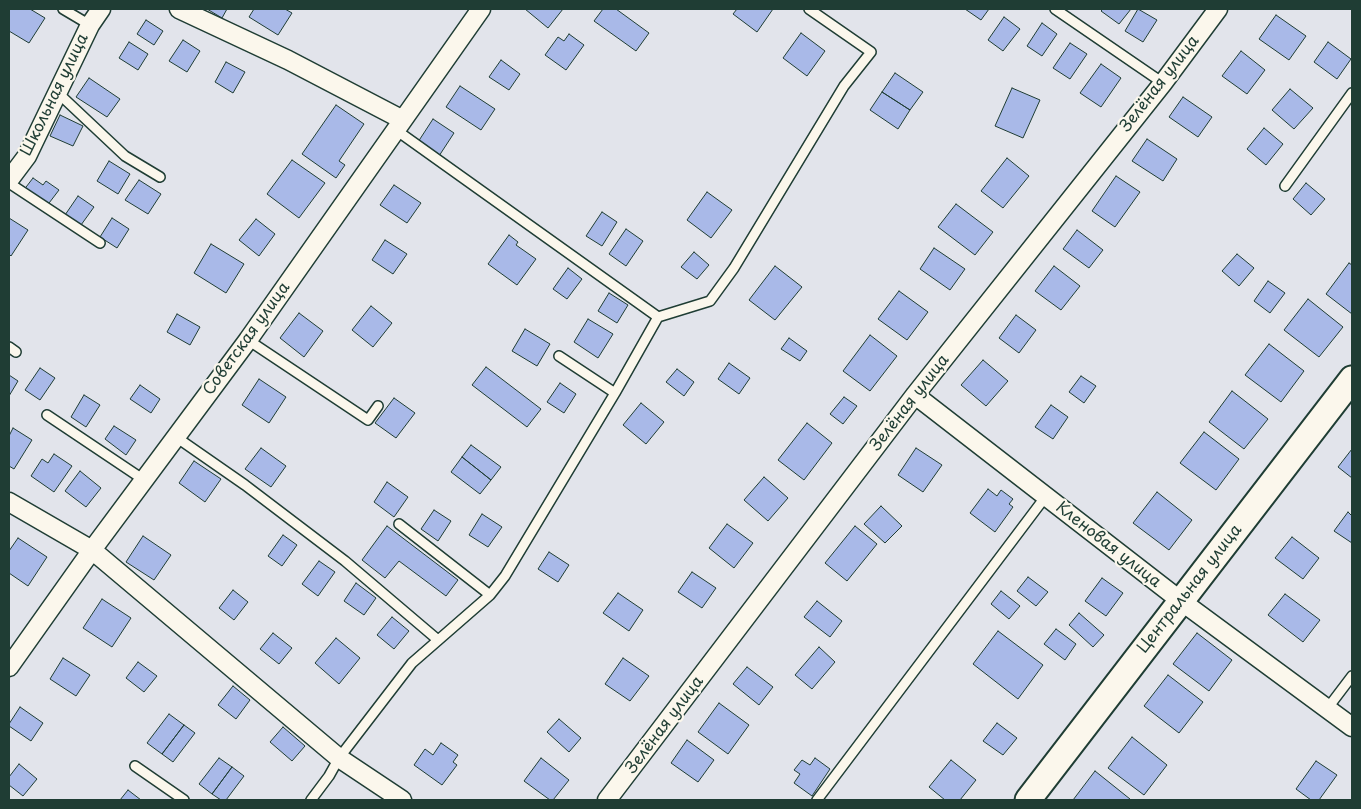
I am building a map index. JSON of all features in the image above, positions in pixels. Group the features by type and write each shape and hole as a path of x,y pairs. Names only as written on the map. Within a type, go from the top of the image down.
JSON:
{"street":[{"name":"Школьная улица","path":"9,180 27,156 90,24 101,9"},
{"path":"179,9 288,60 399,125"},
{"name":"Советская улица","path":"9,667 92,550 248,340 481,9"},
{"name":"Зелёная улица","path":"607,800 915,396 1163,83 1218,9"},
{"name":"Центральная улица","path":"1028,800 1352,379"},
{"name":"Кленовая улица","path":"915,396 1181,601 1352,727"},
{"path":"9,502 92,550 339,758 402,800"}],"lane":[{"path":"63,9 90,24"},
{"path":"311,800 329,776 339,758 412,663 490,595 505,576 615,393 658,317 710,301 734,268 844,86 871,52 809,9"},
{"path":"1055,9 1163,83"},
{"path":"58,92 125,156 160,177"},
{"path":"1285,186 1352,93"},
{"path":"399,125 658,317"},
{"path":"9,184 100,243"},
{"path":"248,340 368,420 378,406"},
{"path":"559,356 615,393"},
{"path":"47,415 144,480"},
{"path":"176,437 245,485 345,561 438,640"},
{"path":"816,800 1046,496"},
{"path":"399,524 490,595"},
{"path":"1327,709 1352,676"},
{"path":"135,766 184,800"}],"building":[{"path":"9,9 30,9 45,18 29,43 9,31"},
{"path":"207,9 227,9 222,18"},
{"path":"254,9 285,9 292,13 278,35 249,17"},
{"path":"525,9 563,9 548,28"},
{"path":"603,9 616,9 649,33 636,51 594,21"},
{"path":"737,9 773,9 757,32 733,14"},
{"path":"965,9 989,9 981,20"},
{"path":"1103,9 1131,9 1119,24 1101,11"},
{"path":"1138,9 1157,20 1143,42 1125,31"},
{"path":"1276,15 1306,36 1289,60 1259,39"},
{"path":"1004,17 1020,29 1003,51 988,40"},
{"path":"146,20 163,31 154,45 137,34"},
{"path":"1042,23 1057,34 1042,56 1027,46"},
{"path":"801,33 825,51 807,76 783,58"},
{"path":"569,34 584,45 566,70 545,55 558,37 564,41"},
{"path":"183,40 200,51 187,72 169,61"},
{"path":"129,42 148,54 138,70 119,58"},
{"path":"1328,42 1351,59 1337,79 1314,62"},
{"path":"1070,43 1087,54 1070,79 1053,68"},
{"path":"1241,51 1265,70 1247,94 1222,76"},
{"path":"501,60 520,74 509,90 489,77"},
{"path":"226,62 245,72 233,93 215,82"},
{"path":"1101,64 1121,78 1101,107 1080,93"},
{"path":"895,73 923,92 910,110 882,92"},
{"path":"89,78 120,99 107,117 76,97"},
{"path":"460,86 495,109 481,130 446,107"},
{"path":"1012,88 1040,100 1023,138 995,126"},
{"path":"1290,89 1313,108 1294,129 1272,110"},
{"path":"882,92 910,110 898,129 870,110"},
{"path":"1183,97 1212,117 1198,137 1169,117"},
{"path":"336,105 364,124 339,161 345,165 336,178 302,154"},
{"path":"60,115 83,126 73,146 50,136"},
{"path":"433,119 454,133 439,156 418,142"},
{"path":"1264,128 1283,144 1266,165 1247,149"},
{"path":"1147,139 1177,159 1163,181 1132,161"},
{"path":"1007,158 1029,176 1003,208 981,191"},
{"path":"292,160 325,183 299,218 267,194"},
{"path":"109,161 130,174 118,194 97,181"},
{"path":"1116,176 1140,192 1115,227 1092,211"},
{"path":"33,178 43,185 46,181 59,190 46,207 23,191"},
{"path":"139,180 161,194 148,214 125,200"},
{"path":"1306,183 1325,199 1311,215 1293,199"},
{"path":"394,185 421,203 407,223 380,205"},
{"path":"707,192 732,210 711,238 687,220"},
{"path":"78,196 94,207 81,225 65,215"},
{"path":"956,204 993,232 975,255 938,227"},
{"path":"602,212 617,222 602,246 586,236"},
{"path":"9,218 28,230 11,256 9,254"},
{"path":"112,218 129,229 117,248 100,237"},
{"path":"256,219 275,234 259,256 239,240"},
{"path":"626,229 643,241 626,266 609,254"},
{"path":"1077,230 1103,250 1089,268 1063,249"},
{"path":"509,235 518,242 516,245 536,259 517,285 488,264"},
{"path":"385,240 407,254 393,274 372,260"},
{"path":"211,244 244,264 226,293 194,273"},
{"path":"934,248 965,269 950,290 920,269"},
{"path":"694,252 709,265 697,279 681,267"},
{"path":"1237,254 1254,268 1239,286 1222,271"},
{"path":"1349,263 1352,265 1352,314 1326,294"},
{"path":"775,266 802,287 775,320 749,300"},
{"path":"1054,266 1080,286 1061,310 1035,291"},
{"path":"568,268 582,279 567,299 553,289"},
{"path":"1268,281 1285,293 1270,313 1254,301"},
{"path":"899,291 928,312 907,340 878,319"},
{"path":"609,293 628,305 617,323 598,311"},
{"path":"1308,299 1343,327 1319,357 1284,330"},
{"path":"371,306 392,323 373,347 352,330"},
{"path":"299,313 323,331 304,357 280,338"},
{"path":"177,314 200,327 190,345 167,332"},
{"path":"1016,315 1036,330 1019,353 999,338"},
{"path":"588,319 613,334 598,358 574,342"},
{"path":"525,329 550,344 537,366 512,351"},
{"path":"870,335 897,356 870,391 843,371"},
{"path":"789,338 807,351 800,361 781,349"},
{"path":"1269,344 1304,371 1281,402 1245,375"},
{"path":"983,360 1008,381 986,406 961,385"},
{"path":"729,363 750,378 739,394 718,379"},
{"path":"486,367 541,409 527,427 472,385"},
{"path":"40,368 55,378 40,400 25,390"},
{"path":"677,369 694,382 684,396 666,382"},
{"path":"9,375 18,381 9,396"},
{"path":"1081,376 1096,386 1084,403 1069,392"},
{"path":"259,379 286,397 269,423 242,405"},
{"path":"560,383 576,394 564,413 547,402"},
{"path":"140,385 160,399 151,413 130,399"},
{"path":"1232,391 1268,419 1244,449 1209,422"},
{"path":"84,395 100,405 86,427 71,417"},
{"path":"844,397 857,406 843,424 830,414"},
{"path":"394,398 415,413 396,438 375,423"},
{"path":"641,403 664,422 646,444 623,425"},
{"path":"1051,405 1068,417 1053,439 1035,427"},
{"path":"807,423 832,443 804,480 778,460"},
{"path":"114,426 136,440 126,455 105,439"},
{"path":"13,428 32,440 14,469 9,466 9,436"},
{"path":"1204,432 1239,459 1216,490 1180,463"},
{"path":"471,445 501,467 491,480 462,457"},
{"path":"261,448 286,466 271,487 245,469"},
{"path":"916,448 942,465 923,492 898,475"},
{"path":"1352,449 1352,478 1338,467"},
{"path":"54,454 72,466 54,492 31,476 42,459 48,463"},
{"path":"462,457 491,480 480,494 451,472"},
{"path":"194,461 221,479 205,502 179,483"},
{"path":"80,471 101,488 86,507 65,491"},
{"path":"764,477 788,498 768,521 744,500"},
{"path":"387,482 408,497 394,517 374,502"},
{"path":"988,489 997,496 1001,490 1013,499 1009,504 1013,507 995,532 970,513"},
{"path":"1157,492 1192,520 1169,550 1133,523"},
{"path":"881,506 902,526 885,543 864,524"},
{"path":"434,510 451,521 438,541 421,529"},
{"path":"1348,512 1352,516 1352,543 1334,531"},
{"path":"482,514 502,527 488,547 469,535"},
{"path":"727,524 753,543 734,568 709,548"},
{"path":"387,526 458,580 446,596 399,561 385,578 362,560"},
{"path":"855,526 877,544 847,581 825,563"},
{"path":"283,535 297,545 282,566 268,556"},
{"path":"143,536 171,555 154,580 126,562"},
{"path":"1292,537 1319,558 1303,579 1275,558"},
{"path":"18,538 47,557 28,586 9,573 9,551"},
{"path":"549,552 569,565 558,582 538,569"},
{"path":"319,561 335,572 318,596 302,584"},
{"path":"692,572 716,588 702,608 678,592"},
{"path":"1028,577 1048,592 1036,606 1017,591"},
{"path":"1102,578 1123,593 1106,616 1085,601"},
{"path":"356,583 376,598 364,615 344,601"},
{"path":"233,590 248,602 234,620 219,608"},
{"path":"1001,591 1020,606 1009,619 991,604"},
{"path":"618,593 643,610 629,631 603,613"},
{"path":"1285,594 1320,620 1303,642 1268,615"},
{"path":"102,599 131,618 112,647 83,628"},
{"path":"817,601 842,621 830,637 804,617"},
{"path":"1079,613 1104,635 1093,647 1069,625"},
{"path":"392,617 409,631 394,649 377,635"},
{"path":"1056,629 1076,644 1065,660 1044,644"},
{"path":"998,631 1043,665 1018,699 973,664"},
{"path":"273,633 292,648 279,664 260,649"},
{"path":"1197,633 1232,660 1209,691 1173,664"},
{"path":"336,638 360,658 339,684 315,663"},
{"path":"819,647 835,662 812,689 795,675"},
{"path":"63,658 90,675 76,696 50,679"},
{"path":"623,658 649,676 630,701 605,684"},
{"path":"138,662 157,676 144,692 126,678"},
{"path":"747,667 773,687 759,705 733,684"},
{"path":"1168,675 1203,702 1179,733 1144,706"},
{"path":"233,686 250,700 236,719 218,705"},
{"path":"719,703 749,725 728,754 698,732"},
{"path":"20,707 43,723 31,741 9,726"},
{"path":"169,714 184,725 162,754 147,743"},
{"path":"559,719 581,738 569,752 547,732"},
{"path":"997,723 1017,738 1003,755 983,741"},
{"path":"184,725 195,733 173,762 162,754"},
{"path":"283,727 305,746 292,761 270,742"},
{"path":"1132,737 1167,765 1144,795 1108,768"},
{"path":"687,740 714,760 698,782 671,763"},
{"path":"441,743 458,755 453,762 457,765 442,785 414,765 425,749 433,755"},
{"path":"219,758 232,767 212,794 199,784"},
{"path":"541,758 569,780 553,800 550,800 524,781"},
{"path":"815,758 830,769 812,796 794,783 800,774 794,770 802,760 810,765"},
{"path":"951,760 976,780 960,800 945,800 929,787"},
{"path":"1316,761 1337,775 1319,800 1311,800 1296,789"},
{"path":"19,764 37,779 23,796 9,785 9,777"},
{"path":"232,767 244,776 226,800 221,800 212,794"},
{"path":"1095,771 1130,799 1073,800"},
{"path":"128,790 141,800 120,800"}]}
